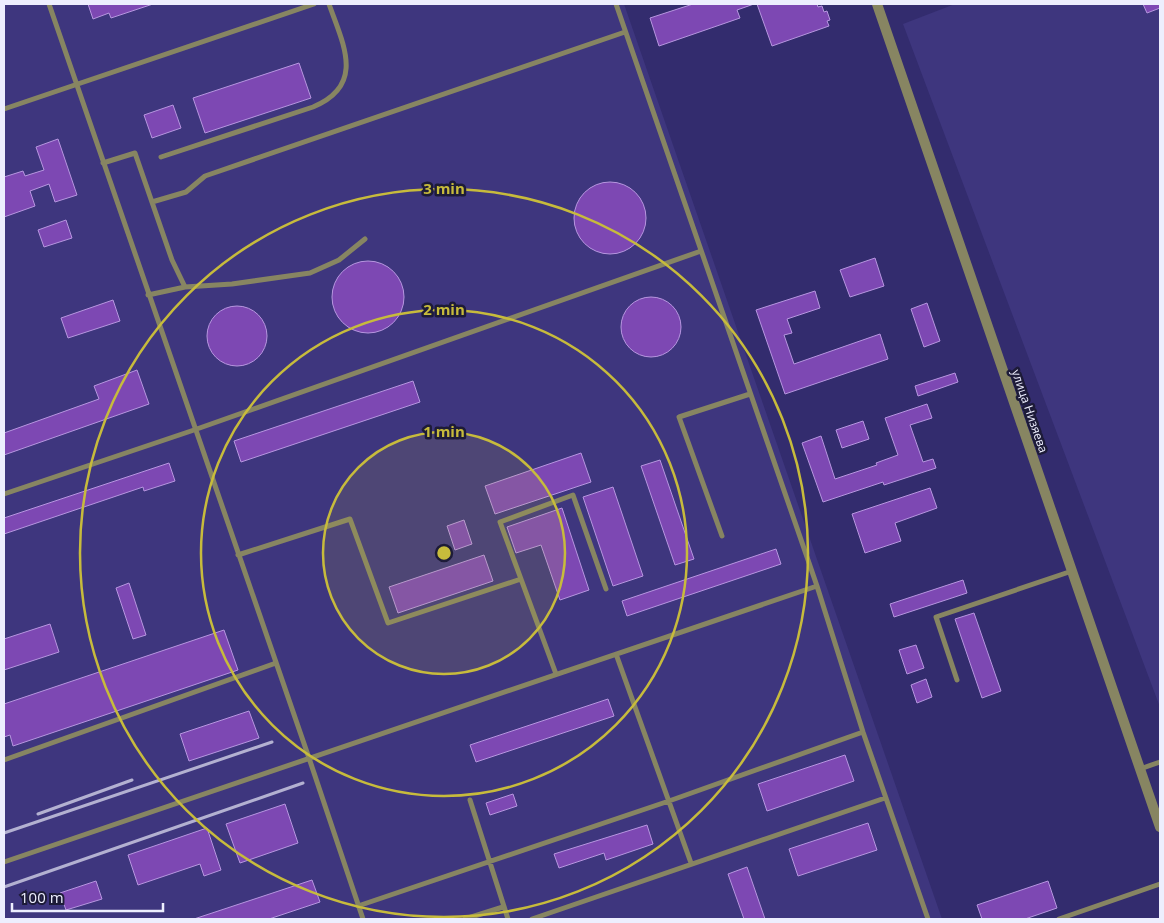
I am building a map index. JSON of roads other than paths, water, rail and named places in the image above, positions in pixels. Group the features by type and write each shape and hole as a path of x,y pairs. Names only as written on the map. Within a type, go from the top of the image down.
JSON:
{"street":[{"name":"улица Низяева","path":"877,4 1160,827"}],"lane":[{"path":"49,4 194,430 309,758 362,919"},
{"path":"4,109 314,4"},
{"path":"161,158 313,107 333,97 342,83 347,68 345,52 329,4"},
{"path":"616,4 817,586 863,732 928,919"},
{"path":"152,202 186,192 205,176 626,32"},
{"path":"103,163 135,154 172,260 185,287"},
{"path":"148,295 185,287 232,284 310,272 340,260 365,240"},
{"path":"4,494 194,430 700,251"},
{"path":"722,536 679,417 750,394"},
{"path":"556,674 500,522 573,495 606,590"},
{"path":"238,555 350,519 388,623 521,579"},
{"path":"957,680 936,617 1072,571"},
{"path":"4,862 817,586"},
{"path":"616,654 691,864"},
{"path":"4,760 276,663"},
{"path":"358,906 669,801 863,732"},
{"path":"1140,769 1160,762"},
{"path":"532,919 885,798"},
{"path":"470,800 508,919"},
{"path":"1059,919 1160,884"},
{"path":"465,919 503,907"}],"railway":[{"path":"4,833 272,742"},
{"path":"38,814 132,780"},
{"path":"4,887 303,783"}]}
